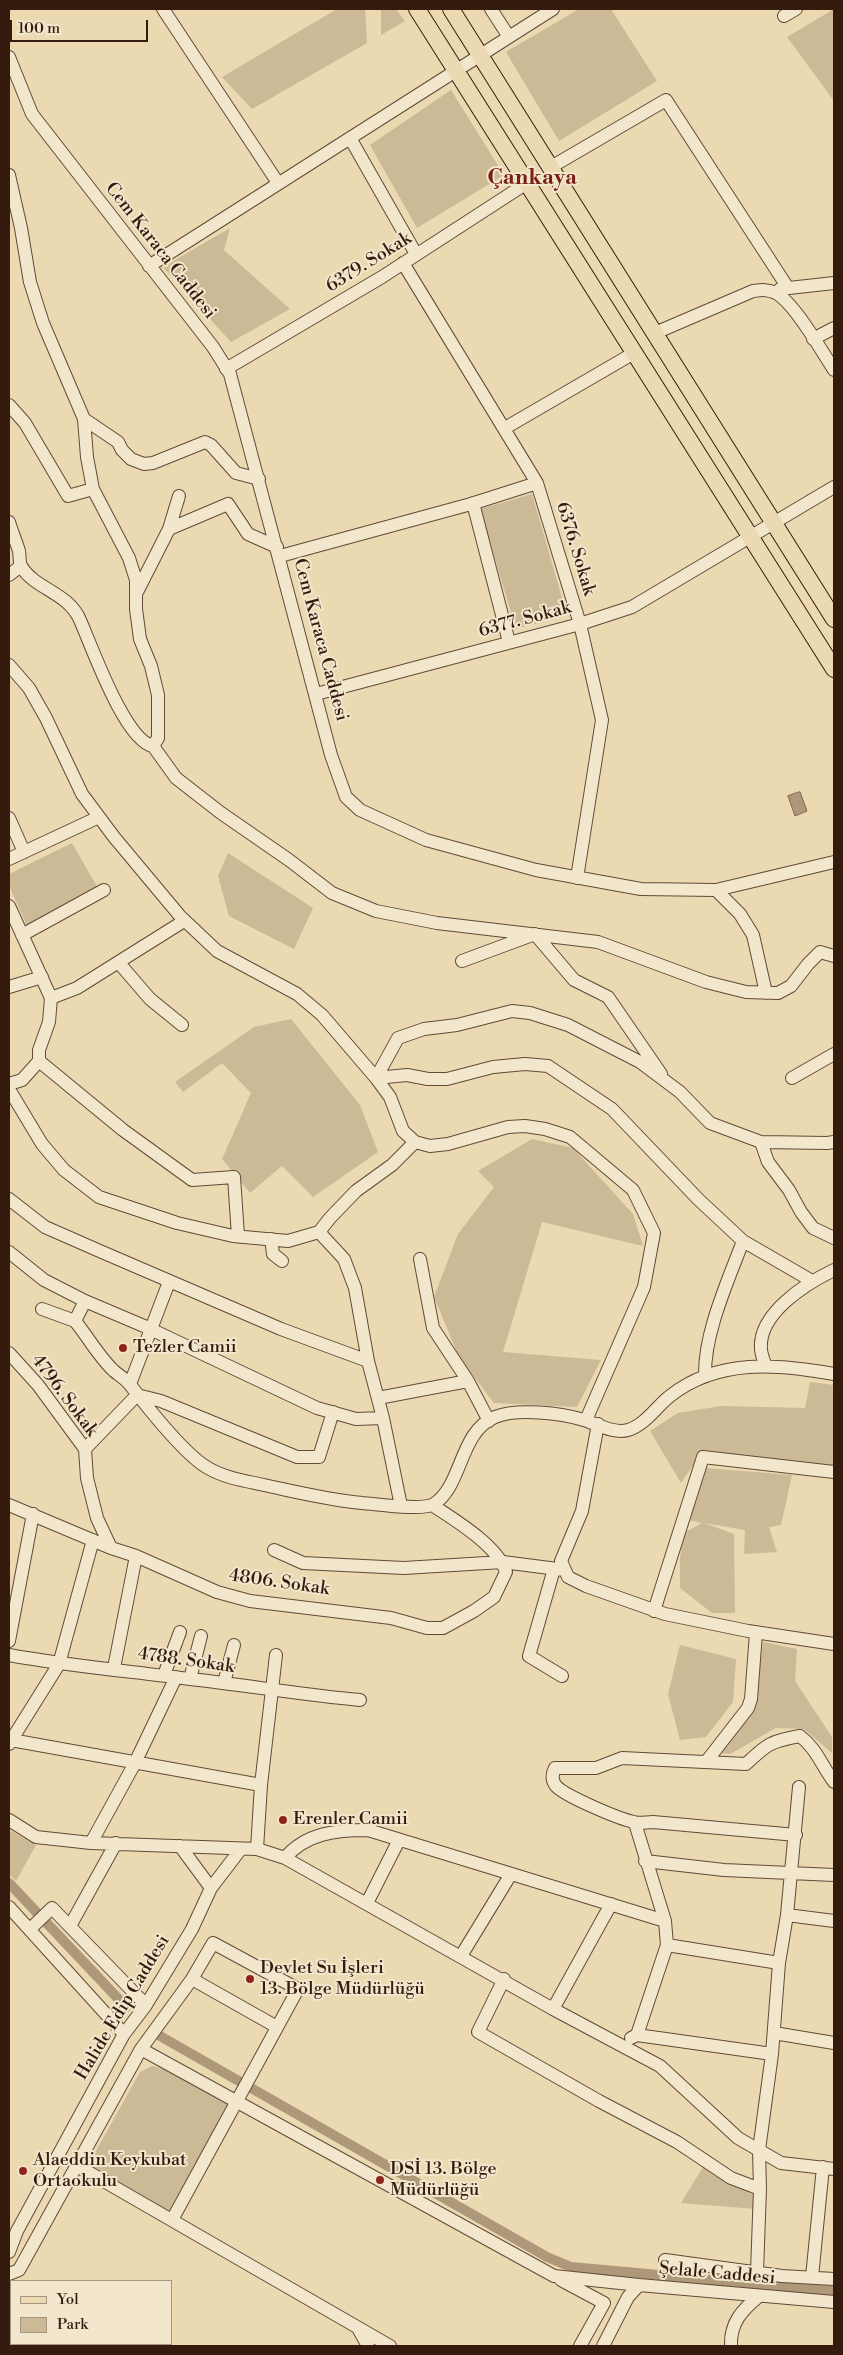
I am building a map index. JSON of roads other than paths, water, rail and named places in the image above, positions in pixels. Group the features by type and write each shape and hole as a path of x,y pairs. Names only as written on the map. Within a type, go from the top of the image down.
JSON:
{"main road":[{"path":"417,9 834,669"},
{"path":"451,9 834,619"}],"street":[{"path":"163,9 278,184"},
{"path":"491,9 509,37"},
{"path":"149,266 553,9"},
{"path":"784,16 796,9"},
{"name":"Cem Karaca Caddesi","path":"9,57 32,114 213,347 226,369 240,408 332,755 346,797 360,810 426,840 536,870 641,889 716,890 834,862"},
{"path":"551,167 666,100 788,288"},
{"path":"350,138 416,254"},
{"path":"9,175 21,228 30,282 43,324 84,419 87,457 93,489 129,558 136,580 140,639 151,666 158,695 158,738 153,746"},
{"name":"6379. Sokak","path":"226,369 403,263 527,183"},
{"name":"6376. Sokak","path":"403,263 537,483 580,624 602,720 576,878"},
{"path":"655,333 753,290 834,283"},
{"path":"765,290 774,292 786,300 834,370"},
{"path":"813,339 834,328"},
{"path":"505,428 634,353"},
{"path":"9,405 25,423 68,496 93,489"},
{"path":"84,419 118,442 122,450 131,459 144,464 153,463 205,442 211,445 236,473 259,478"},
{"path":"169,529 228,504 248,534 279,552 473,503 537,483"},
{"name":"6377. Sokak","path":"316,694 580,624 632,607 750,535 834,487"},
{"path":"136,594 169,529 179,496"},
{"path":"473,503 510,642"},
{"path":"9,522 20,553 21,566 36,581 64,598 79,617 125,719 145,745 153,746 176,778 332,893 376,911 437,924 598,942 706,982 746,992 778,993 791,986 820,952 834,956"},
{"path":"9,575 21,566"},
{"path":"10,666 29,688 46,718 82,794 184,920 217,951 297,994 322,1014 390,1097 403,1131 414,1142 430,1146 448,1144 508,1127 526,1126 545,1129 570,1137 633,1190 654,1233 644,1287 592,1422 582,1511 561,1562 529,1656 562,1676"},
{"path":"9,859 99,817"},
{"path":"9,818 24,852"},
{"path":"22,935 104,890"},
{"path":"716,890 740,914 753,935 766,994"},
{"path":"9,906 52,998 49,1022 38,1050 39,1061 123,1130 192,1180 234,1177 238,1236"},
{"path":"52,998 77,988 184,920"},
{"path":"462,961 534,934"},
{"path":"534,934 574,980 608,997 668,1084"},
{"path":"119,963 150,999 182,1025"},
{"path":"9,988 42,976"},
{"path":"376,1078 398,1038 424,1029 457,1025 512,1011 530,1013 568,1025 640,1062 668,1084 710,1123 761,1142 834,1142"},
{"path":"792,1078 834,1054"},
{"path":"9,1084 22,1080 39,1061"},
{"path":"376,1078 407,1075 428,1079 448,1079 493,1067 525,1064 548,1066 612,1109 698,1199 743,1241 812,1281"},
{"path":"9,1089 42,1144 64,1170 99,1197 177,1223 215,1233 288,1241 319,1232 356,1192 392,1165 414,1142"},
{"path":"761,1142 768,1162 789,1190 800,1212 814,1228 834,1238"},
{"path":"9,1199 45,1226 169,1282 281,1329 368,1361"},
{"path":"319,1232 344,1259 355,1288 368,1361 383,1418 401,1506"},
{"path":"271,1239 274,1254 282,1261"},
{"path":"705,1376 705,1358 724,1292 743,1241"},
{"path":"9,1252 44,1280 85,1301 317,1408 356,1419 383,1418"},
{"path":"420,1259 433,1328 468,1381 489,1421"},
{"path":"765,1364 760,1348 766,1326 789,1297 812,1281 834,1270"},
{"path":"84,1449 134,1389 169,1282"},
{"path":"75,1321 85,1301"},
{"path":"42,1310 75,1321 113,1370 134,1389 182,1447 208,1468 231,1477 339,1501 401,1506 432,1505 460,1523 504,1567"},
{"name":"4796. Sokak","path":"9,1353 38,1385 84,1449 87,1478 96,1518 111,1548"},
{"path":"432,1505 445,1494 479,1427 511,1413 528,1413 592,1422 612,1430 628,1430 644,1420 670,1395 696,1379 728,1369 765,1364 793,1366 834,1374"},
{"path":"378,1398 468,1381"},
{"path":"134,1389 298,1457 320,1457 333,1412"},
{"path":"654,1611 703,1457 834,1472"},
{"name":"4806. Sokak","path":"9,1505 111,1548 136,1556 217,1592 250,1600 372,1615 427,1628 443,1628 474,1611 494,1597 504,1567"},
{"path":"9,1641 33,1514"},
{"path":"93,1540 59,1664 10,1742 261,1785"},
{"path":"274,1550 303,1563 404,1568 504,1567 560,1569 568,1577 586,1586 654,1611 756,1632 834,1644"},
{"path":"114,1668 136,1556"},
{"path":"91,1843 135,1763 170,1676 180,1632"},
{"path":"706,1762 748,1708 751,1699 756,1632"},
{"path":"190,1679 200,1636"},
{"path":"224,1683 234,1645"},
{"name":"4788. Sokak","path":"9,1655 59,1664 114,1668 271,1690 360,1700"},
{"path":"257,1849 261,1785 276,1655"},
{"path":"796,1835 653,1822 635,1823 557,1787 553,1781 552,1773 555,1768 596,1768 622,1758 746,1764 765,1746 776,1740 800,1736 809,1743 834,1782"},
{"path":"757,2272 760,2189 759,2150 772,2054 779,1962 787,1916 799,1787"},
{"path":"9,1820 36,1837 91,1843 240,1850 257,1849 285,1858 504,1979 553,2009 660,2066 738,2138 782,2163 829,2168 812,2277"},
{"path":"635,1823 645,1861 665,1920 667,1945 636,2035"},
{"path":"285,1858 293,1848 314,1836 344,1830 368,1830 665,1920"},
{"path":"367,1904 399,1840"},
{"path":"70,1926 116,1843"},
{"path":"180,1846 211,1888"},
{"name":"Halide Edip Caddesi","path":"9,2252 13,2229 124,2034 146,2005 192,1929 211,1888 240,1850"},
{"path":"645,1861 724,1870 834,1875"},
{"path":"461,1956 511,1874"},
{"path":"553,2009 611,1904"},
{"path":"9,1907 43,1914 70,1926 146,2005"},
{"path":"43,1914 124,2034"},
{"path":"787,1916 834,1921"},
{"path":"9,2274 19,2270 141,2049 192,1979 213,1943 298,1989 172,2220"},
{"path":"667,1945 779,1962"},
{"path":"192,1979 277,2027"},
{"path":"504,1979 478,2032 599,2102 676,2142 731,2178 760,2189"},
{"path":"774,2033 834,2042"},
{"path":"620,2044 636,2035 772,2054"},
{"path":"141,2049 242,2091 554,2276 604,2303 580,2346"},
{"path":"76,2165 388,2346"},
{"name":"Şelale Caddesi","path":"665,2260 757,2272 834,2279"},
{"path":"554,2276 639,2285"},
{"name":"Şelale Caddesi","path":"603,2346 628,2297 639,2285 834,2302"},
{"path":"731,2346 732,2329 737,2317 759,2296"},
{"path":"358,2328 368,2346"}],"waterway":[{"path":"9,1883 126,2007"},
{"path":"160,2036 547,2257 571,2267 834,2291"}],"place":[{"name":"Tezler Camii","path":"123,1348"},
{"name":"Erenler Camii","path":"283,1820"},
{"name":"Devlet Su İşleri 13. Bölge Müdürlüğü","path":"250,1979"},
{"name":"Alaeddin Keykubat Ortaokulu","path":"23,2171"},
{"name":"DSİ 13. Bölge Müdürlüğü","path":"380,2180"}],"district":[{"name":"Çankaya","path":"532,179"}]}
